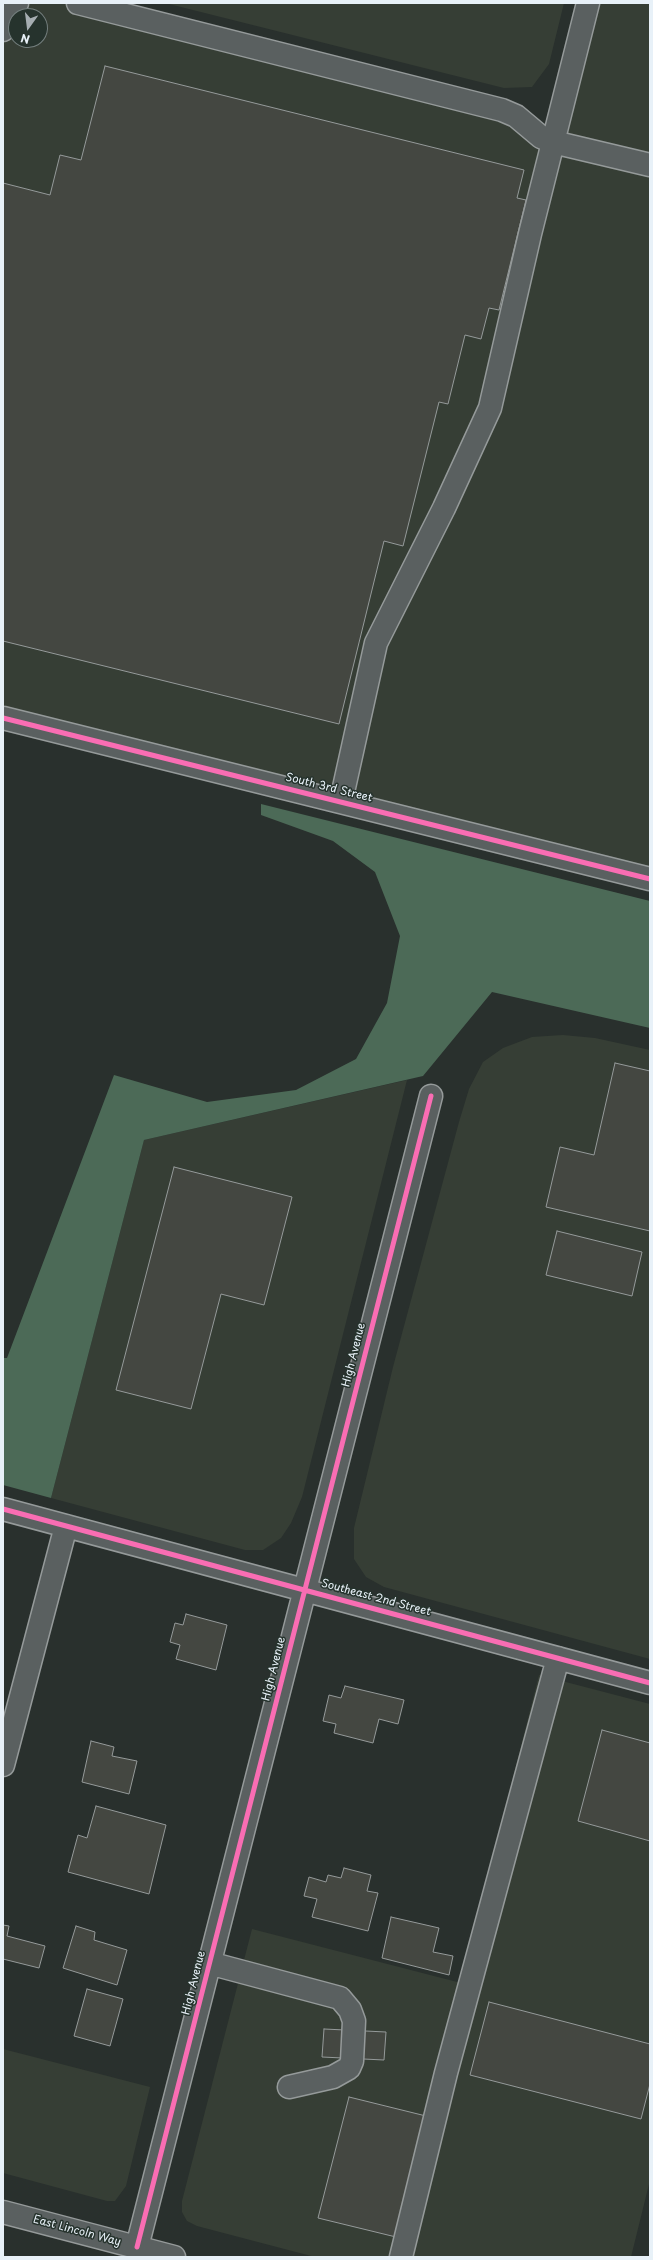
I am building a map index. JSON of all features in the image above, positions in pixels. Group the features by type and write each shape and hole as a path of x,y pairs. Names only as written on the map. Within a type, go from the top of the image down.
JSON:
{"street":[{"path":"3,30 7,12 17,3"},
{"path":"78,3 502,110 516,116 541,136 553,142 650,165"},
{"path":"340,801 376,643 444,508 490,408 553,142 588,3"},
{"name":"South 3rd Street","path":"3,718 650,879"},
{"name":"High Avenue","path":"137,2247 431,1096"},
{"name":"Southeast 2nd Street","path":"3,1509 650,1683"},
{"path":"3,1765 66,1526"},
{"path":"401,2257 446,2073 558,1658"},
{"path":"209,1963 340,1998 350,2010 354,2021 352,2061 349,2068 333,2077 289,2087"},
{"name":"East Lincoln Way","path":"3,2213 174,2257"}],"shaded area":[{"path":"17,3 78,3 502,110 553,142 588,3 650,3 650,879 3,718 3,30 8,20 8,48 48,48 48,8 14,8"},
{"path":"165,3 564,3 549,64 532,87 504,88"},
{"path":"563,1035 595,1038 650,1050 650,1659 384,1587 366,1577 354,1559 354,1528 393,1367 469,1089 483,1062 503,1048 532,1037"},
{"path":"407,1080 302,1497 291,1523 281,1538 263,1550 245,1550 51,1498 144,1140"},
{"path":"539,1675 650,1704 650,2180 631,2257 315,2257 197,2226 187,2221 182,2212 182,2201 252,1929 461,1983"},
{"path":"3,2049 150,2087 126,2186 115,2201 107,2201 3,2173"}],"green space":[{"path":"261,804 650,901 650,1028 492,992 423,1076 144,1140 51,1498 3,1485 3,1358 7,1358 114,1075 207,1102 296,1090 356,1059 387,1003 400,936 375,872 333,841 261,815"}],"building":[{"path":"105,66 524,170 517,198 526,200 499,310 489,308 481,339 465,335 448,404 439,402 403,546 384,541 339,724 3,641 3,183 50,195 60,155 81,160"},
{"path":"615,1063 650,1071 650,1231 546,1207 560,1147 594,1155"},
{"path":"174,1167 292,1197 264,1305 221,1294 191,1409 116,1390"},
{"path":"557,1231 642,1252 632,1296 546,1275"},
{"path":"186,1614 227,1625 216,1670 176,1659 180,1645 170,1642 175,1623 183,1625"},
{"path":"345,1686 404,1700 398,1724 379,1719 373,1743 334,1733 336,1724 323,1721 329,1695 341,1698"},
{"path":"602,1730 650,1743 650,1841 578,1821"},
{"path":"91,1741 114,1747 112,1756 137,1761 129,1794 82,1782"},
{"path":"96,1806 166,1825 149,1894 68,1872 78,1835 87,1838"},
{"path":"344,1868 371,1875 367,1891 378,1893 368,1931 312,1917 317,1899 304,1896 309,1877 326,1882 328,1875 341,1878"},
{"path":"391,1917 439,1928 433,1952 453,1956 449,1975 382,1958"},
{"path":"3,1925 9,1926 7,1936 45,1946 39,1968 3,1959"},
{"path":"76,1926 95,1932 94,1940 127,1950 117,1985 63,1968"},
{"path":"87,1989 123,1999 110,2046 74,2036"},
{"path":"489,2002 650,2044 650,2084 641,2119 470,2075"},
{"path":"324,2029 386,2032 384,2060 322,2057"},
{"path":"349,2097 426,2116 396,2237 318,2218"}],"cycle path":[{"path":"3,718 650,879"},
{"path":"137,2247 431,1096"},
{"path":"3,1509 650,1683"}]}
